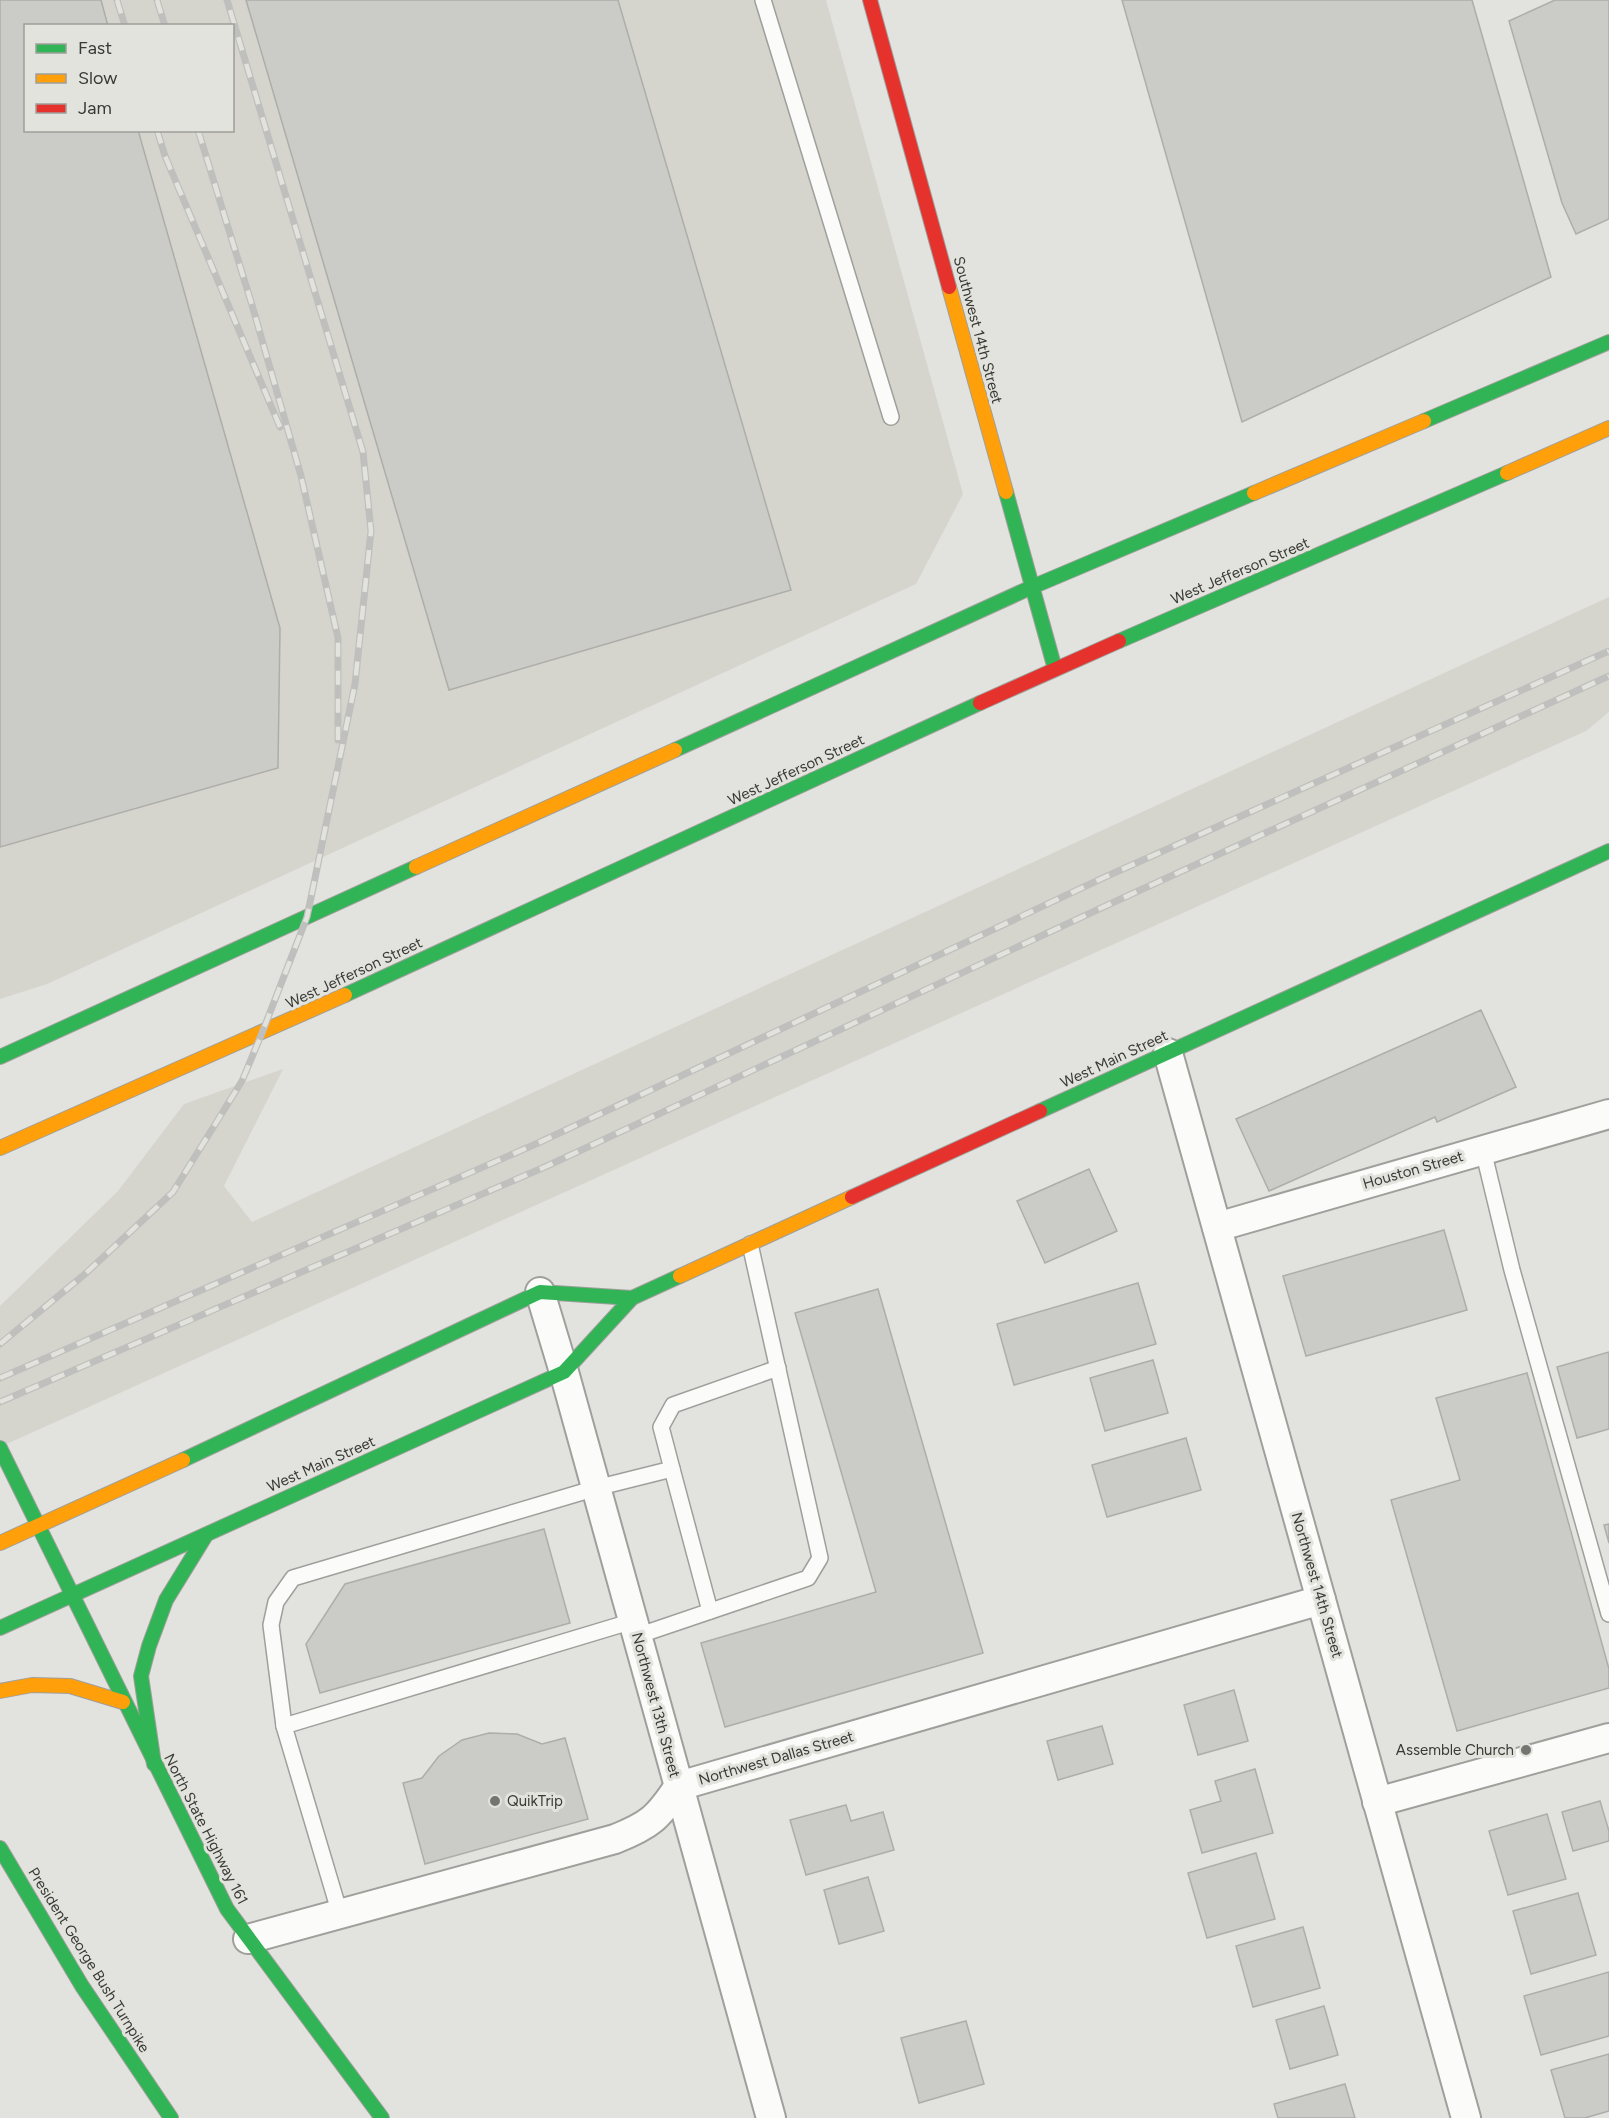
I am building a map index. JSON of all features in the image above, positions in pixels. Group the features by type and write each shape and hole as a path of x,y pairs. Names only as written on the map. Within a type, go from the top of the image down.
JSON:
{"main road":[{"name":"Southwest 14th Street","path":"870,0 1055,669"},
{"path":"0,1057 1032,587 1609,342"},
{"name":"West Jefferson Street","path":"0,1148 262,1033 1055,669 1609,428"},
{"name":"West Main Street","path":"0,1628 564,1372 632,1298 1609,851"},
{"name":"West Main Street","path":"0,1543 283,1414 540,1292 632,1298"},
{"name":"North State Highway 161","path":"0,1448 227,1910 382,2118"},
{"path":"154,1764 141,1676 166,1600 206,1535"},
{"path":"0,1691 32,1685 70,1686 123,1702"},
{"name":"President George Bush Turnpike","path":"0,1848 82,1986 171,2118"}],"street":[{"name":"Northwest 14th Street","path":"1168,1053 1466,2118"},
{"name":"Houston Street","path":"1216,1227 1609,1114"},
{"name":"Northwest 13th Street","path":"540,1292 771,2118"},
{"name":"Northwest Dallas Street","path":"248,1939 615,1839 641,1828 663,1810 679,1786 1321,1600"},
{"path":"1377,1802 1609,1738"}],"lane":[{"path":"763,0 891,417"},
{"path":"1483,1150 1512,1270 1609,1614"},
{"path":"284,1726 635,1629 710,1611 808,1578 820,1558 750,1244"},
{"path":"710,1611 661,1427 673,1405 778,1368"},
{"path":"340,1914 284,1726 271,1625 276,1602 293,1578 596,1488 672,1469"}],"shaded area":[{"path":"0,0 826,0 963,494 916,584 47,984 0,999"},
{"path":"1609,597 1609,712 1586,731 0,1447 0,1306 118,1191 184,1104 283,1069 224,1186 252,1222"}],"building":[{"path":"0,0 101,0 107,24 24,24 24,132 139,132 280,628 278,768 0,847"},
{"path":"246,0 618,0 791,590 449,690"},
{"path":"1122,0 1472,0 1551,277 1242,422"},
{"path":"1555,0 1609,0 1609,219 1576,234 1562,203 1509,21"},
{"path":"1481,1010 1516,1087 1437,1122 1435,1117 1269,1191 1236,1119"},
{"path":"1089,1169 1117,1231 1045,1263 1017,1201"},
{"path":"1444,1230 1467,1310 1306,1356 1283,1276"},
{"path":"1138,1283 1156,1344 1014,1385 997,1324"},
{"path":"878,1289 983,1653 725,1727 701,1643 876,1592 795,1313"},
{"path":"1609,1352 1609,1429 1577,1438 1557,1367"},
{"path":"1153,1360 1168,1413 1105,1431 1090,1378"},
{"path":"1527,1373 1609,1669 1609,1688 1457,1731 1391,1500 1460,1480 1436,1398"},
{"path":"1186,1438 1201,1490 1107,1517 1092,1465"},
{"path":"1609,1524 1609,1543 1604,1525"},
{"path":"544,1529 570,1623 320,1693 306,1644 345,1584"},
{"path":"1234,1690 1248,1741 1198,1755 1184,1705"},
{"path":"1102,1726 1113,1764 1058,1780 1047,1741"},
{"name":"QuikTrip","path":"489,1733 517,1734 542,1744 565,1738 588,1819 425,1864 403,1783 422,1778 439,1756 462,1740"},
{"path":"1255,1769 1273,1833 1202,1853 1190,1810 1221,1801 1215,1781"},
{"path":"1600,1801 1609,1831 1609,1841 1573,1851 1562,1812"},
{"path":"846,1805 851,1821 883,1812 894,1850 806,1875 790,1820"},
{"path":"1547,1814 1566,1879 1508,1895 1489,1831"},
{"path":"1256,1853 1275,1919 1207,1938 1188,1873"},
{"path":"868,1877 884,1931 839,1944 824,1890"},
{"path":"1578,1893 1596,1955 1531,1974 1513,1911"},
{"path":"1303,1927 1320,1988 1253,2007 1236,1946"},
{"path":"1609,1972 1609,2036 1541,2055 1524,1996"},
{"path":"1324,2006 1338,2055 1290,2069 1276,2020"},
{"path":"966,2021 984,2084 919,2103 901,2038"},
{"path":"1609,2054 1609,2111 1585,2118 1565,2118 1551,2070"},
{"path":"1345,2084 1355,2118 1278,2118 1274,2104"}],"railway":[{"path":"117,0 124,24"},
{"path":"157,0 164,24"},
{"path":"0,1344 85,1274 173,1192 242,1081 307,917 355,684 371,531 363,452 227,0"},
{"path":"158,132 165,156 280,427"},
{"path":"199,132 252,305 301,476 338,638 338,740"},
{"path":"0,1378 538,1143 1105,877 1609,651"},
{"path":"0,1402 547,1166 1112,903 1609,676"}],"traffic: fast":[{"path":"1424,421 1609,342"},
{"path":"1119,641 1507,473"},
{"path":"1006,492 1055,669"},
{"path":"675,750 1032,587 1254,493"},
{"path":"345,995 980,703"},
{"path":"1040,1111 1609,851"},
{"path":"0,1057 416,867"},
{"path":"0,1628 564,1372 632,1298 680,1276"},
{"path":"183,1460 540,1292 632,1298"},
{"path":"0,1448 227,1909 382,2118"},
{"path":"154,1764 141,1676 166,1600 206,1535"},
{"path":"0,1848 82,1986 171,2118"}],"traffic: slow":[{"path":"949,287 1006,492"},
{"path":"1254,493 1424,421"},
{"path":"1507,473 1609,428"},
{"path":"416,867 675,750"},
{"path":"0,1148 345,995"},
{"path":"680,1276 852,1197"},
{"path":"0,1543 183,1460"},
{"path":"0,1691 32,1685 70,1686 123,1702"}],"traffic: jam":[{"path":"870,0 949,287"},
{"path":"980,703 1119,641"},
{"path":"852,1197 1040,1111"}],"place":[{"name":"Assemble Church","path":"1526,1750"},
{"name":"QuikTrip","path":"495,1801"}]}
